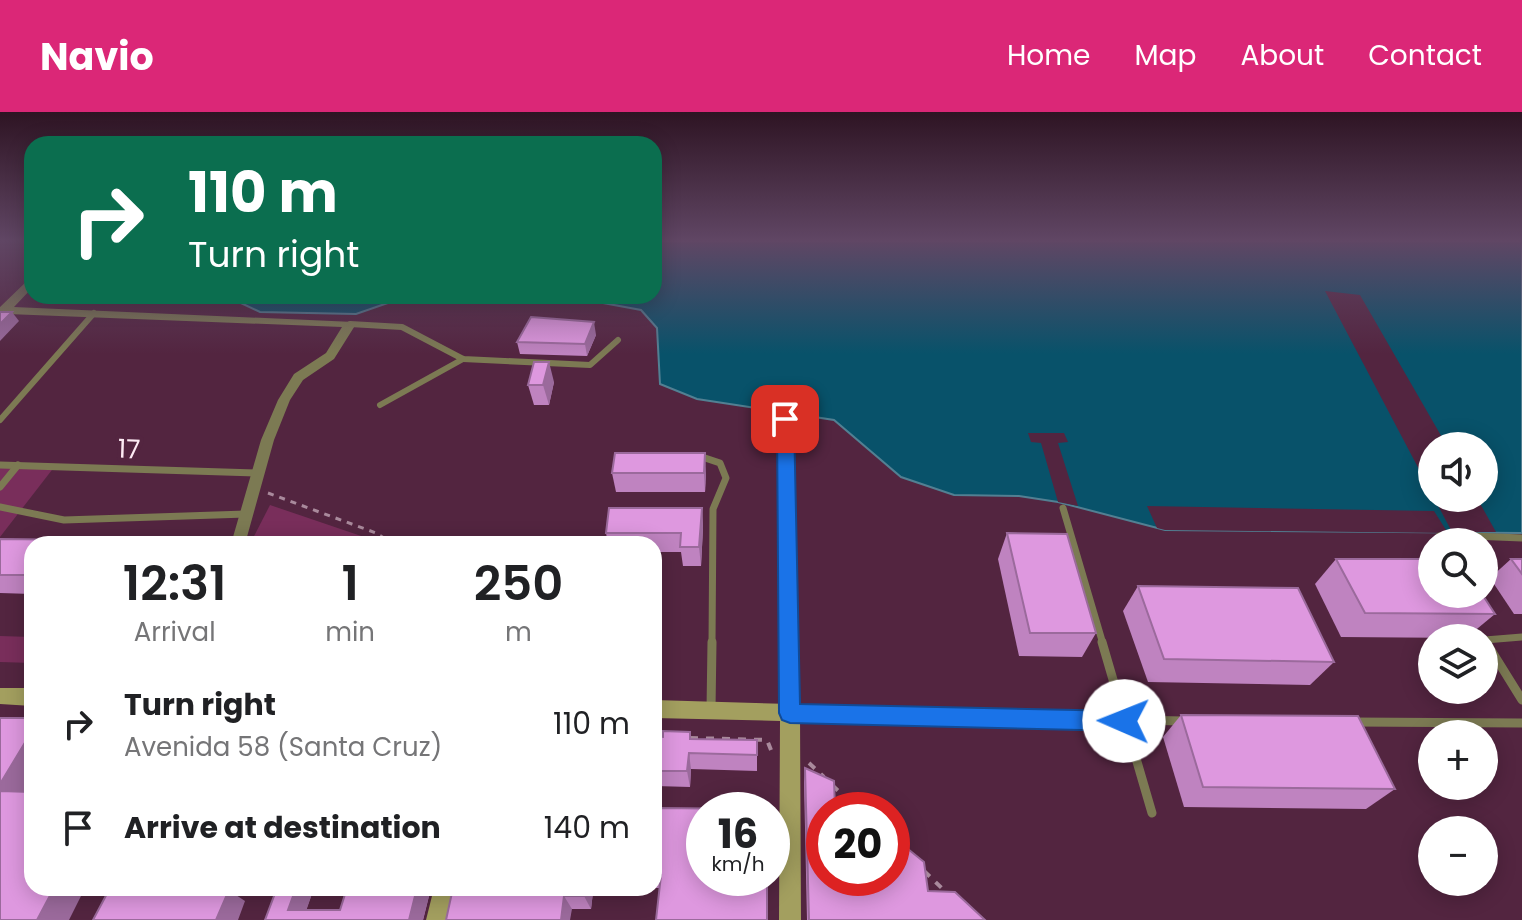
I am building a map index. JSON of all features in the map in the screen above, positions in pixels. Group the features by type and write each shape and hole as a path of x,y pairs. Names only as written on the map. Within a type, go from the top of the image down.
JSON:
{"main road":[{"path":"0,696 24,697"},
{"path":"662,709 790,713 780,749 790,920"},
{"path":"437,920 443,896"}],"street":[{"path":"2,312 24,290"},
{"path":"2,312 350,324 330,357 297,377 282,405 256,473 249,514 241,536"},
{"path":"785,419 790,713"}],"lane":[{"path":"0,420 94,313"},
{"path":"350,324 402,327 463,359 590,365 618,340"},
{"path":"380,405 463,359"},
{"path":"686,456 700,456 720,463 726,478 713,509 711,711"},
{"name":"17","path":"0,465 256,473"},
{"path":"0,487 18,465"},
{"path":"0,507 64,520 249,514"},
{"path":"1063,508 1152,813"},
{"path":"1498,537 1522,538"},
{"path":"1498,638 1522,637"},
{"path":"1498,661 1522,700"},
{"path":"790,713 1188,721"},
{"path":"1347,722 1522,723"}],"path":[{"path":"254,487 381,536"},
{"path":"683,738 767,740 836,792"},
{"path":"923,871 954,900"}],"shaded area":[{"path":"0,465 55,466 0,537"},
{"path":"270,505 361,536 254,536"},
{"path":"0,636 24,637 24,663 0,662"}],"water":[{"path":"662,279 1522,279 1522,533 1498,533 1498,528 1418,528 1418,532 1165,530 1058,502 1019,496 954,495 901,477 834,420 697,399 660,384 657,328 641,310 608,304 662,304"},
{"path":"243,304 385,304 356,314 260,312"}],"pier":[{"path":"1325,291 1360,295 1439,432 1418,432 1418,467"},
{"path":"1028,433 1064,433 1068,442 1058,443 1078,506 1058,502 1041,443 1031,442"},
{"path":"1147,506 1418,511 1435,512 1445,528 1418,528 1418,533 1157,528"},
{"path":"1441,512 1485,512 1494,528 1450,528"}],"building":[{"path":"0,312 12,312 0,324"},
{"path":"531,317 594,322 585,344 517,342"},
{"path":"534,362 549,362 543,385 528,385"},
{"path":"615,453 705,453 704,473 612,473"},
{"path":"609,508 702,508 699,547 680,547 681,533 606,533"},
{"path":"1007,533 1067,534 1096,633 1030,633"},
{"path":"0,539 24,539 24,575 0,575"},
{"path":"1336,559 1418,559 1418,608 1491,608 1495,614 1365,613"},
{"path":"1511,559 1522,559 1522,574"},
{"path":"1138,586 1298,588 1334,662 1164,659"},
{"path":"1181,715 1358,716 1395,789 1203,787"},
{"path":"0,718 24,718 24,744 0,784"},
{"path":"663,731 690,732 690,739 757,740 757,755 689,753 687,771 662,771"},
{"path":"805,768 834,781 834,792 806,792 806,806"},
{"path":"0,791 24,792 24,896 50,896 37,920 0,920"},
{"path":"662,808 686,808 686,896 767,896 767,920 656,920 659,896 662,896"},
{"path":"910,851 924,862 928,891 955,892 985,920 809,920 808,896 910,896"},
{"path":"106,896 226,896 216,920 93,920"},
{"path":"274,896 293,896 288,910 340,910 344,896 415,896 409,920 265,920"},
{"path":"451,896 564,896 561,920 446,920"}],"route":[{"path":"785,419 790,713 1124,721"}]}
